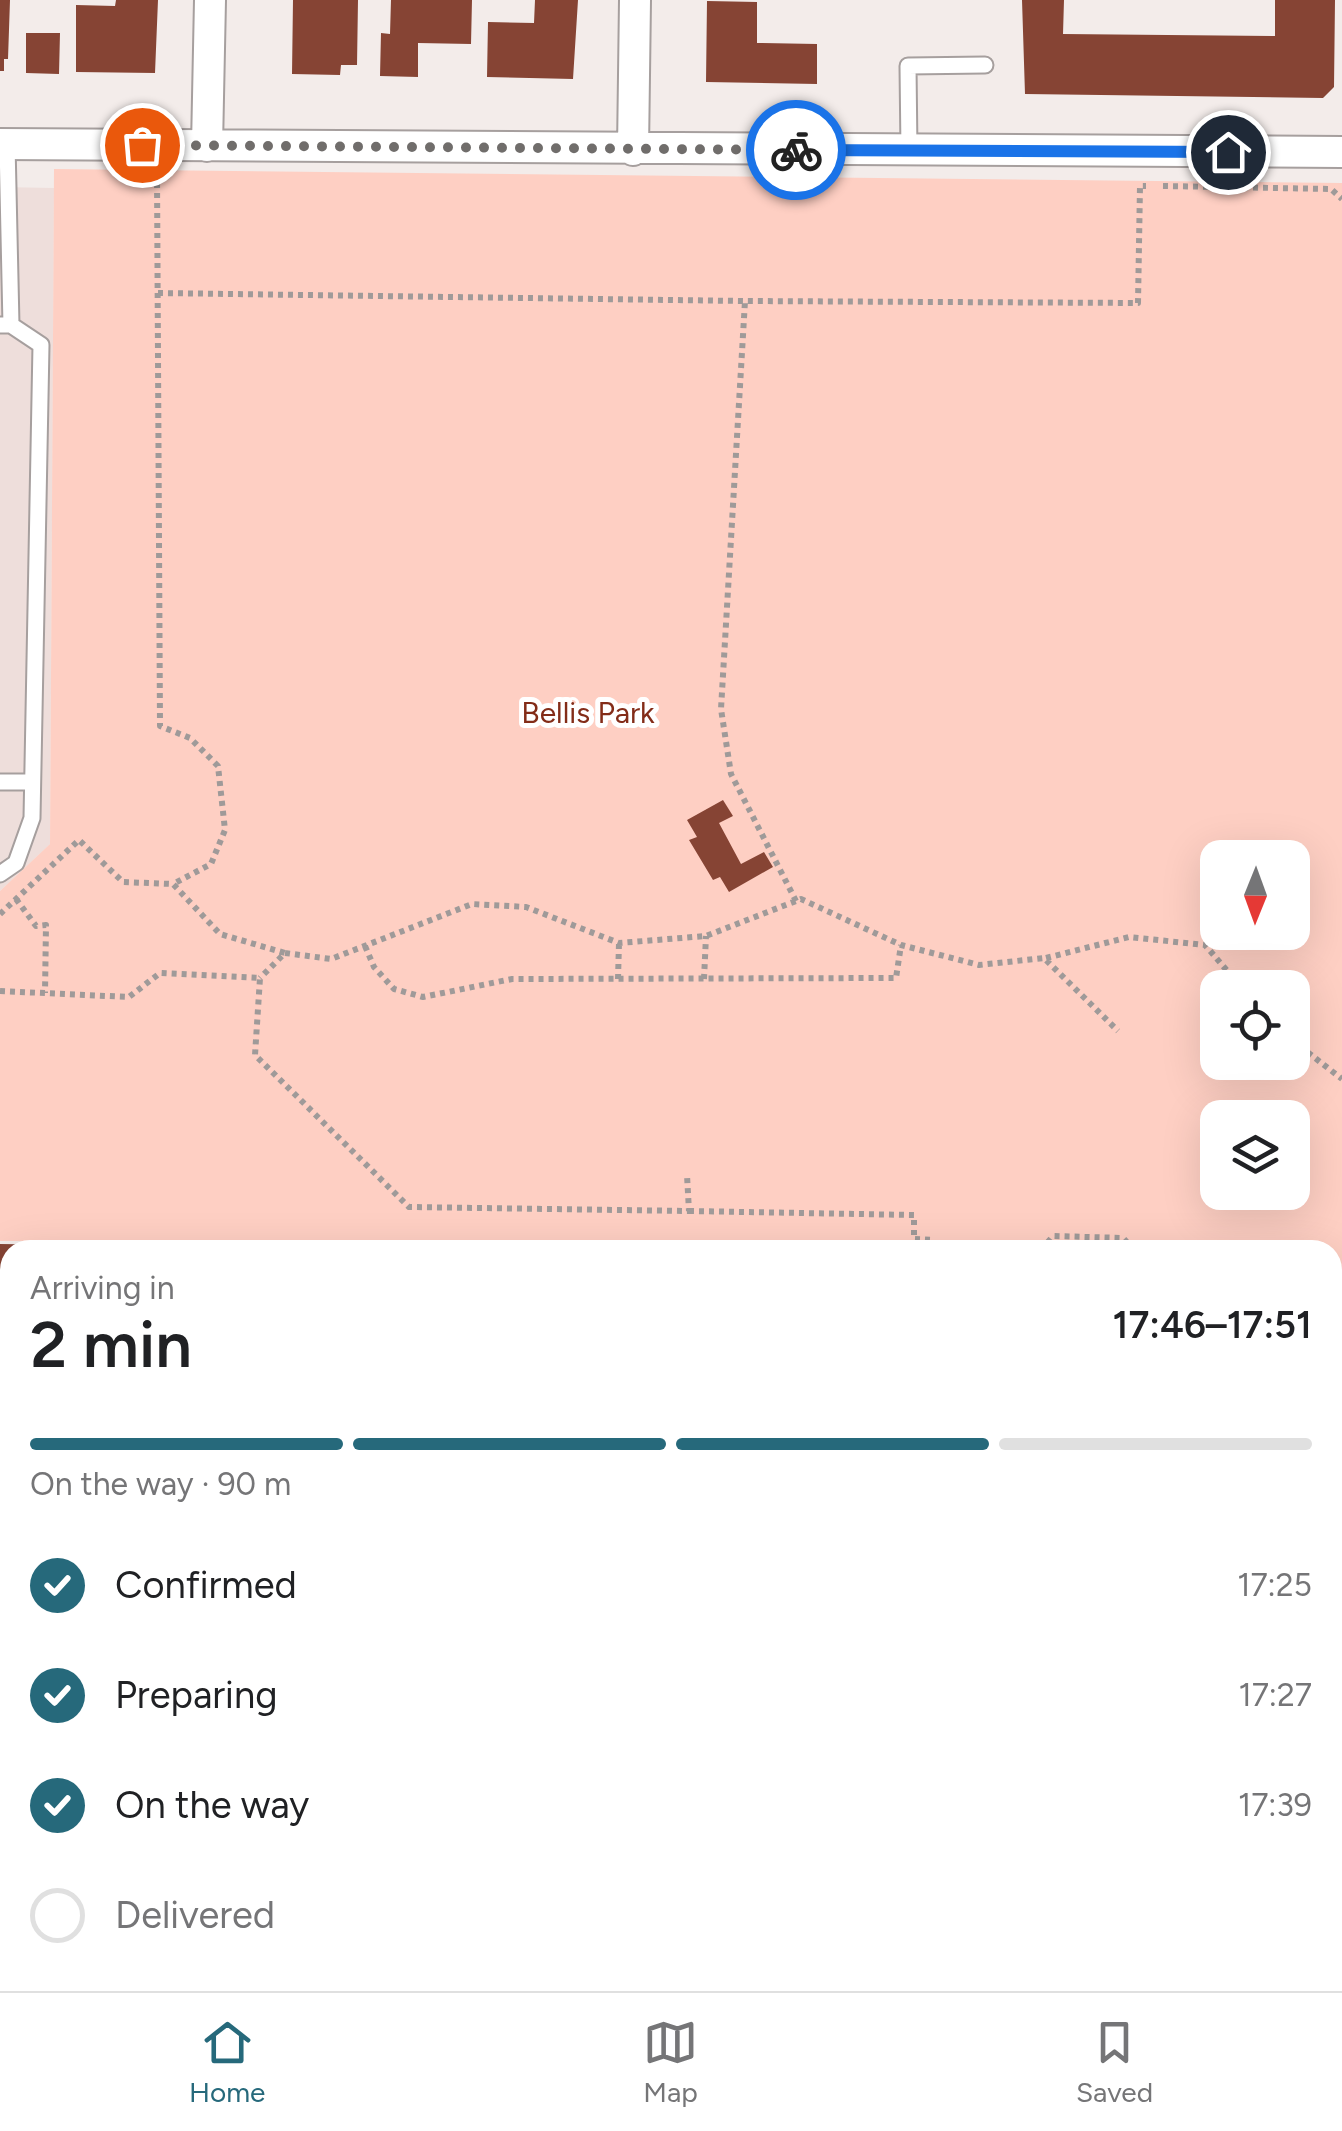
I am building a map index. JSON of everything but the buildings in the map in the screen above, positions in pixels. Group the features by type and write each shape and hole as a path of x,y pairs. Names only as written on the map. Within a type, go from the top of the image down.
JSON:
{"street":[{"path":"208,146 210,0"},
{"path":"633,150 634,0"},
{"path":"4,144 1342,152"}],"lane":[{"path":"909,151 908,66 985,65"},
{"path":"0,874 16,863 32,818 41,345 6,325 4,144"},
{"path":"0,782 32,782"}],"path":[{"path":"0,914 80,840 122,882 172,884 211,864 225,830 218,766 190,738 160,726 158,171"},
{"path":"158,293 1138,303 1140,186 1331,190 1342,199"},
{"path":"745,301 721,709 731,774 796,901"},
{"path":"172,884 220,934 285,954 330,959 472,904 526,907 620,943 706,936 802,899 901,945 979,965 1044,958 1129,938 1205,946 1226,970"},
{"path":"16,899 36,926 46,925 46,993"},
{"path":"704,979 706,936"},
{"path":"618,979 620,943"},
{"path":"365,946 374,967 394,989 423,997 512,979 896,978 901,945"},
{"path":"285,954 260,978 256,1056 409,1207 914,1215 914,1240"},
{"path":"1044,958 1118,1031"},
{"path":"0,991 129,997 160,973 260,978"},
{"path":"1310,1054 1342,1079"},
{"path":"687,1175 688,1211"},
{"path":"1050,1240 1053,1236 1124,1240"}],"shaded area":[{"path":"0,187 54,188 50,844 0,891"}],"green space":[{"name":"Bellis Park","path":"54,169 1342,183 1342,1240 0,1240 0,891 50,844"}],"way so far":[{"path":"142,145 796,150"}],"route":[{"path":"796,150 1228,152"}]}
